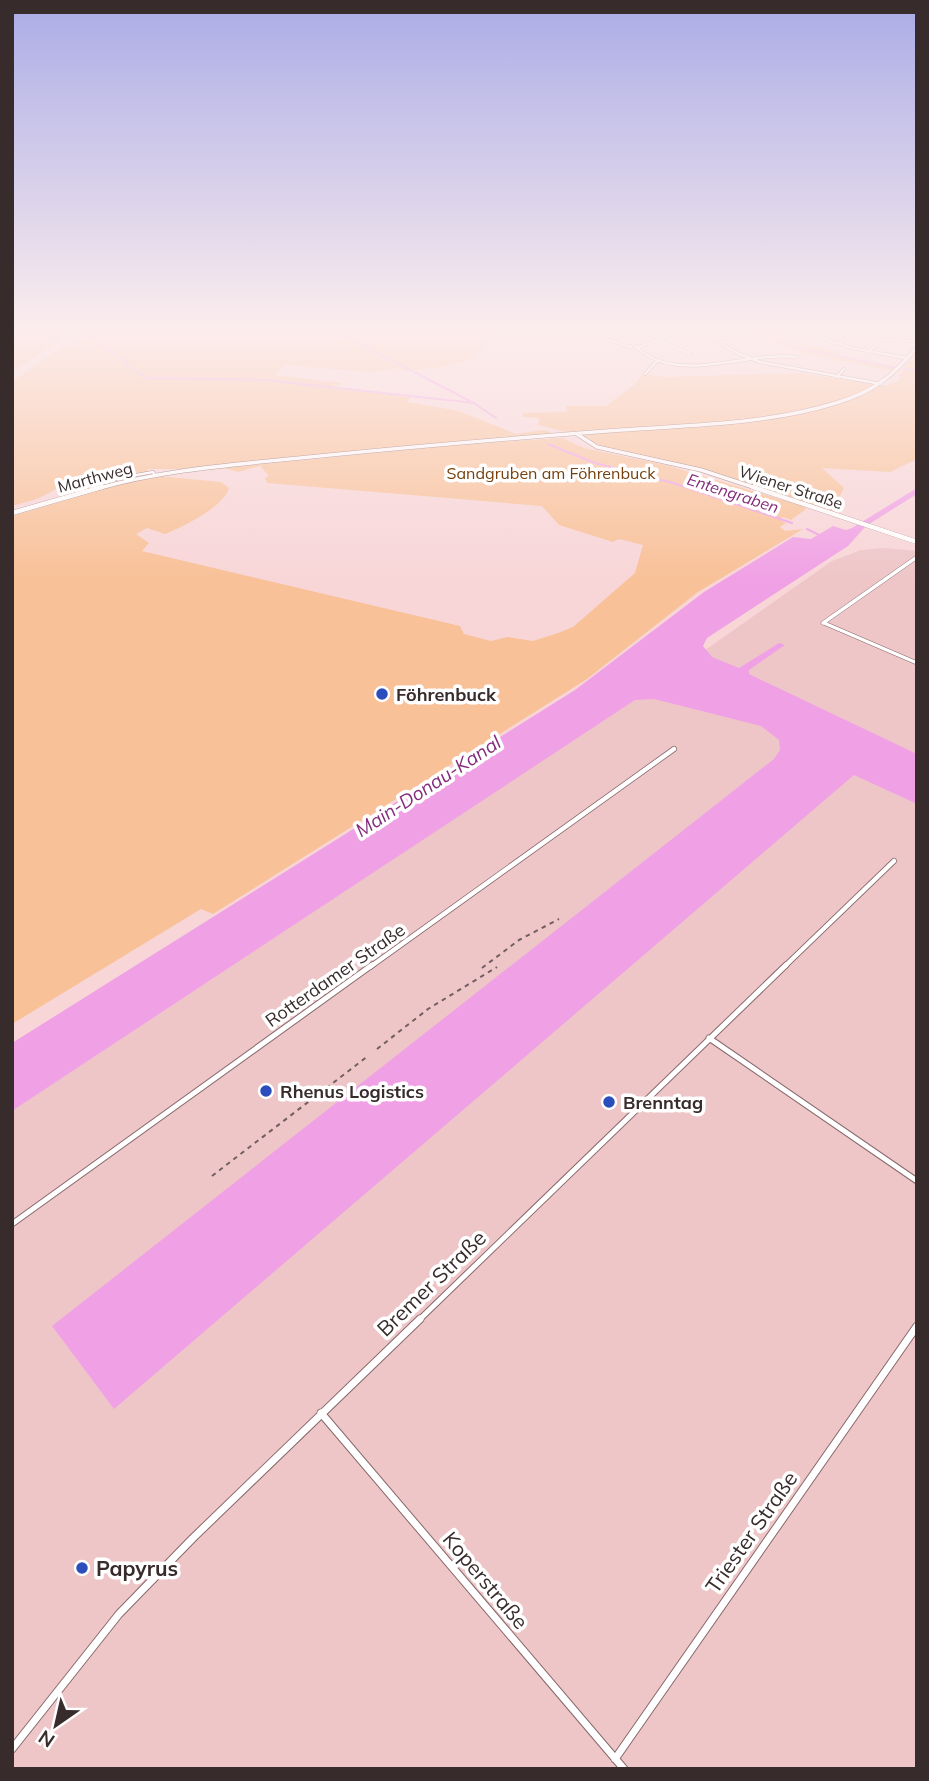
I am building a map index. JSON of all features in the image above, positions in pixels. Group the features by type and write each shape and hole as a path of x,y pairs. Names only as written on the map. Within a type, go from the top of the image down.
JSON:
{"main road":[{"name":"Marthweg","path":"12,513 155,475 382,450 778,417 799,412"},
{"name":"Wiener Straße","path":"577,434 587,443 602,448 688,467 917,542"}],"street":[{"path":"83,492 76,486 153,472 155,475"},
{"path":"917,557 823,623 917,663"},
{"name":"Rotterdamer Straße","path":"12,1224 674,749"},
{"name":"Bremer Straße","path":"12,1749 138,1593 894,861"},
{"path":"709,1038 917,1181"},
{"name":"Triester Straße","path":"615,1759 917,1326"},
{"name":"Koperstraße","path":"321,1413 624,1769"}],"shaded area":[{"path":"884,548 917,551 917,1769 12,1769 12,1111 628,704 832,561 861,550"}],"green space":[{"path":"12,412 462,412 516,434 544,430 555,434 183,469 147,469 149,472 62,486 37,499 12,506"},
{"path":"917,412 917,459 890,472 822,468 844,488 832,511 698,468 605,447 589,438 538,425 540,418 523,417 523,413"},
{"name":"Sandgruben am Föhrenbuck","path":"562,438 584,448 666,465 803,506 806,509 791,520 783,517 778,519 786,523 780,527 785,531 803,529 698,592 587,679 213,914 201,909 12,1024 12,516 128,482 158,476 221,482 229,488 212,509 165,534 147,528 136,534 149,543 142,551 460,626 464,634 491,641 508,637 533,641 573,627 635,573 643,545 619,539 613,542 559,525 542,506 267,483 265,478 269,476 260,466 238,472 224,468 455,445"}],"water":[{"name":"Main-Donau-Kanal","path":"917,488 917,494 866,526 848,546 707,638 703,646 712,657 739,668 779,643 785,645 749,670 749,674 917,754 917,804 854,775 114,1409 52,1326 774,759 780,750 779,740 761,726 654,699 635,700 12,1111 12,1043 575,690 704,592 793,537 811,539 833,526 846,530 852,528"}],"waterway":[{"name":"Entengraben","path":"487,412 496,418"},
{"name":"Entengraben","path":"548,444 595,463 673,483 792,523"},
{"name":"Entengraben","path":"807,529 819,535"}],"railway":[{"path":"482,968 519,940 559,919"},
{"path":"377,1049 428,1009 497,967"},
{"path":"212,1176 368,1056"}],"place":[{"name":"Föhrenbuck","path":"382,694"},
{"name":"Rhenus Logistics","path":"266,1091"},
{"name":"Brenntag","path":"609,1102"},
{"name":"Papyrus","path":"82,1568"}]}
